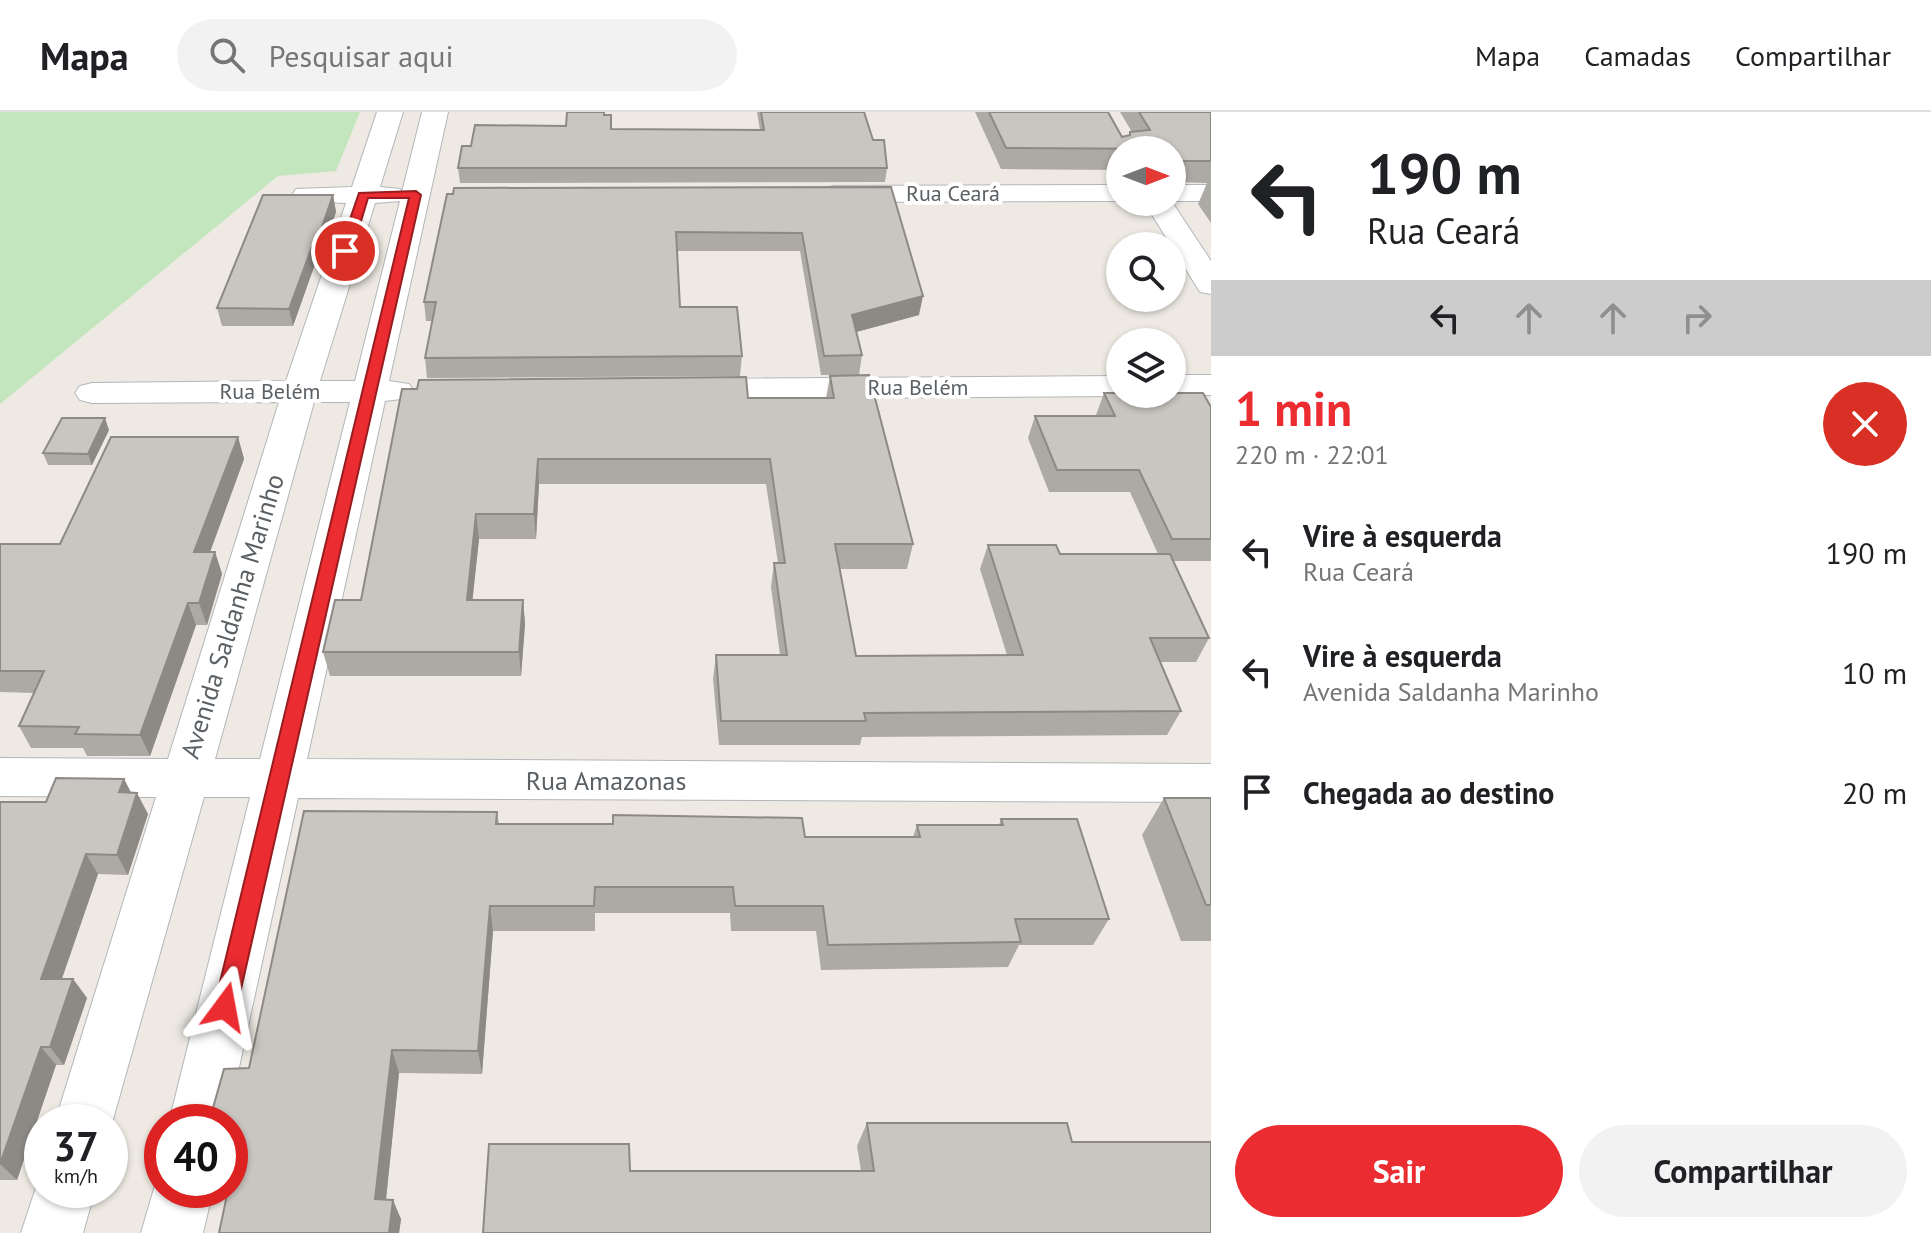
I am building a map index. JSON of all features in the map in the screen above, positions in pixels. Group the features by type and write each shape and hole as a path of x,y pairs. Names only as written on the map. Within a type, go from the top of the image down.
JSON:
{"street":[{"name":"Avenida Saldanha Marinho","path":"89,1104 300,391 390,112"},
{"path":"202,1104 370,391 431,195 435,112"},
{"name":"Rua Ceará","path":"807,194 1106,193"},
{"path":"1186,193 1211,193"},
{"path":"306,195 431,195"},
{"path":"1167,216 1211,285"},
{"path":"1186,385 1211,385"},
{"name":"Rua Belém","path":"657,389 1106,386"},
{"name":"Rua Belém","path":"92,393 434,390"},
{"name":"Rua Amazonas","path":"0,777 1211,783"},
{"path":"52,1233 59,1208"},
{"path":"172,1233 178,1208"}],"green space":[{"path":"0,112 360,112 336,171 278,176 0,404"}],"building":[{"path":"567,112 604,112 604,115 611,115 611,129 764,130 761,112 864,112 873,140 884,140 887,168 458,168 462,146 471,146 475,125 566,126"},
{"path":"989,112 1108,112 1121,136 1106,136 1106,149 1006,148"},
{"path":"1139,112 1211,112 1211,161 1186,161 1186,136 1126,136 1130,132 1150,130"},
{"path":"891,187 923,296 852,315 862,355 824,356 802,233 676,232 680,307 737,307 742,356 425,358 436,302 424,302 447,194 453,194 454,188"},
{"path":"263,195 333,195 289,309 217,308"},
{"path":"869,375 913,544 835,544 856,656 1023,655 988,545 1056,545 1060,554 1170,554 1209,638 1150,638 1181,711 864,713 866,721 721,721 716,655 787,655 774,563 785,563 770,459 538,459 534,514 476,514 467,600 523,600 519,652 323,652 335,600 361,600 402,389 417,389 419,380 746,377 748,398 834,398 830,376"},
{"path":"1186,393 1203,393 1211,407 1211,539 1172,539 1139,470 1057,470 1035,416 1115,416 1111,408 1186,408"},
{"path":"62,418 105,418 88,454 43,453"},
{"path":"111,437 238,437 194,552 215,552 199,603 188,603 140,735 75,734 79,727 19,726 44,671 0,671 0,544 60,544"},
{"path":"56,778 124,779 119,792 137,793 117,855 86,854 41,979 73,979 50,1047 41,1047 0,1164 0,802 46,802"},
{"path":"1164,798 1211,798 1211,905 1206,905"},
{"path":"304,811 497,812 496,824 613,824 613,815 802,818 805,837 920,837 917,825 1003,825 1001,819 1077,819 1109,919 1015,919 1021,942 828,945 823,906 735,906 733,887 595,887 594,906 490,906 478,1051 392,1050 375,1199 393,1200 389,1233 219,1233 224,1208 248,1208 248,1104 214,1104 224,1069 249,1068"},
{"path":"867,1123 1067,1123 1072,1142 1211,1142 1211,1233 483,1233 489,1144 629,1144 630,1171 874,1171"}],"route":[{"path":"225,1007 416,195 364,195 345,251"}]}
